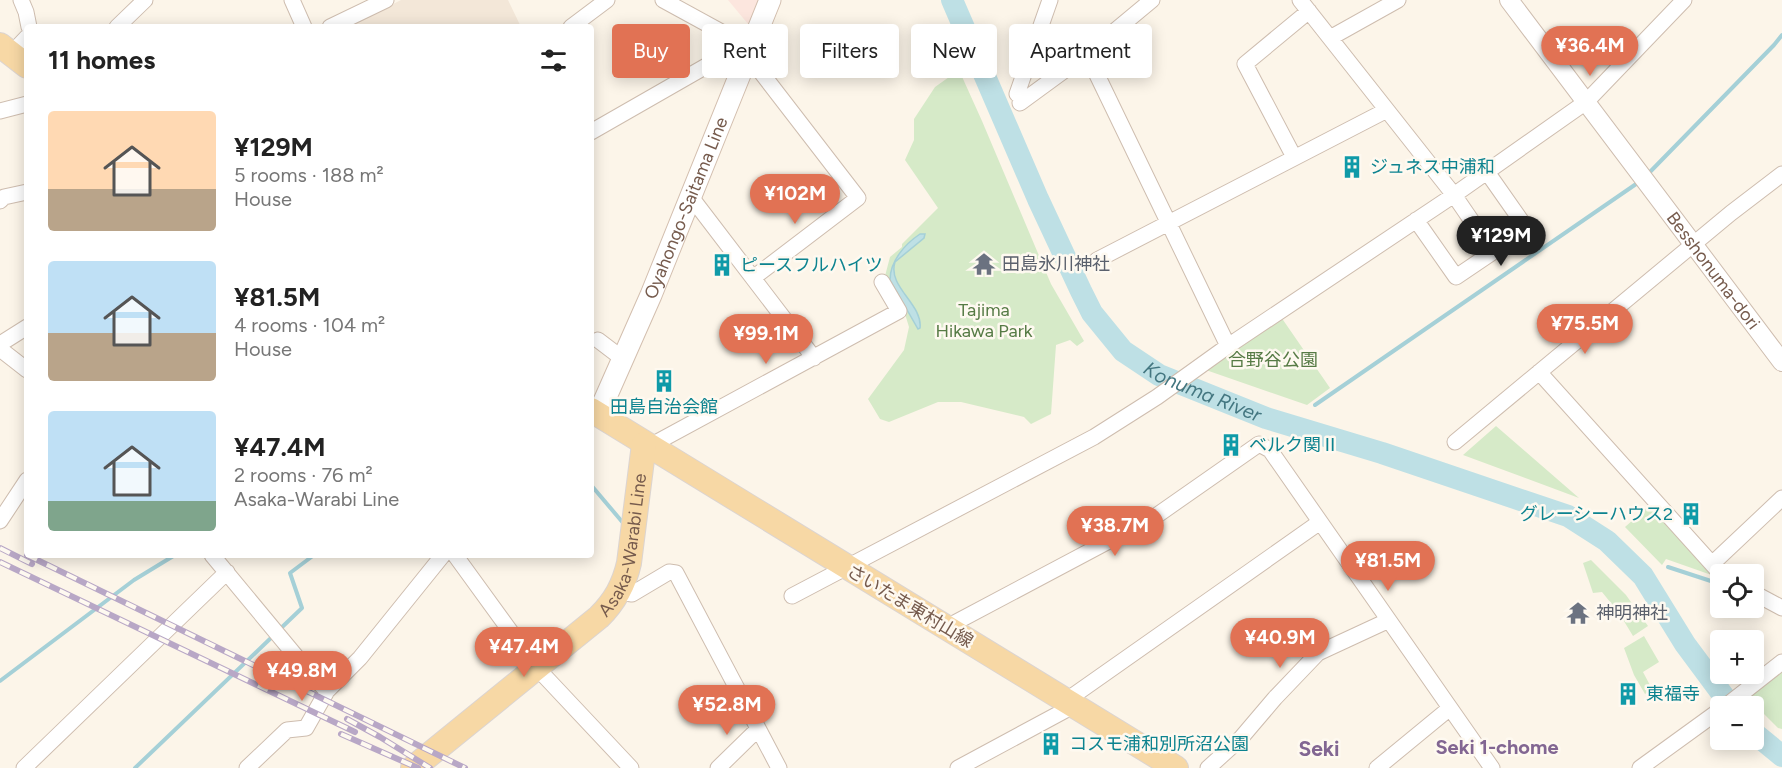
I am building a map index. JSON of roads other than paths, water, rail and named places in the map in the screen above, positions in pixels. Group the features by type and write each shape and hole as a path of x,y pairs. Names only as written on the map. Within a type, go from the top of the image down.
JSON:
{"main road":[{"name":"Oyahongo-Saitama Line","path":"758,24 770,0"},
{"name":"Oyahongo-Saitama Line","path":"595,413 623,359 691,197 735,78"},
{"name":"さいたま東村山線","path":"595,413 1071,703 1164,764"},
{"name":"Asaka-Warabi Line","path":"412,768 599,617 619,592 629,563 646,445"}],"street":[{"path":"21,0 28,24"},
{"path":"120,24 146,0"},
{"path":"292,0 303,24"},
{"path":"336,24 386,0"},
{"path":"575,24 607,0"},
{"path":"663,0 704,24"},
{"path":"1042,24 1050,0"},
{"path":"1123,24 1152,0"},
{"path":"1330,38 1398,0"},
{"name":"Besshonuma-dori","path":"1509,0 1782,362"},
{"path":"792,596 1094,436 1157,398 1228,346 1454,195 1586,102 1684,0"},
{"path":"1294,158 1245,64 1304,6 1454,195 1493,252"},
{"path":"594,130 702,73"},
{"path":"753,279 858,198 768,78"},
{"path":"1026,78 1019,99 1051,78"},
{"path":"1099,78 1228,346"},
{"path":"0,111 24,105"},
{"path":"1097,260 1387,110"},
{"path":"1416,220 1456,277 1493,252 1527,229 1487,172"},
{"path":"1455,442 1782,174"},
{"path":"0,201 4,197 24,193"},
{"path":"691,197 814,358"},
{"path":"646,445 900,311 882,282"},
{"path":"24,329 0,347 24,367"},
{"path":"598,340 623,359"},
{"path":"1539,372 1712,564"},
{"path":"945,628 1156,516 1259,444 1270,450 1387,621 1492,768"},
{"path":"0,521 24,485"},
{"path":"1721,564 1782,498"},
{"path":"968,766 1071,703 1320,522"},
{"path":"214,558 327,691"},
{"path":"247,768 286,730 306,728 327,691 360,658 441,558"},
{"path":"457,558 537,668 631,768"},
{"path":"24,768 187,613 226,572"},
{"path":"619,592 632,594 669,572 676,573 779,768"},
{"path":"1764,598 1782,608"},
{"path":"1208,768 1241,738 1275,698 1318,654 1387,621"},
{"path":"1739,696 1782,662"},
{"path":"1377,768 1450,708"},
{"path":"1649,766 1710,719"},
{"path":"718,768 758,729"}],"water":[{"path":"920,234 925,234 924,238 895,262 899,254"},
{"path":"895,262 896,279 916,311 920,328 918,329 890,280"}],"waterway":[{"name":"Konuma River","path":"952,0 1038,199 1081,291 1092,313 1123,351 1159,375 1266,418 1382,453 1568,516 1607,541 1643,576 1685,644 1724,696"},
{"path":"1647,175 1782,35"},
{"path":"1315,405 1639,182"},
{"name":"Konuma River","path":"1299,428 1309,423"},
{"path":"594,489 624,524"},
{"path":"0,681 134,580 170,558"},
{"path":"279,630 302,608 290,573 310,558"},
{"path":"1668,567 1710,581"},
{"path":"135,768 273,636"},
{"path":"1764,741 1782,756"}],"railway":[{"path":"0,548 32,564"},
{"path":"33,558 465,768"},
{"path":"0,562 355,732"},
{"path":"347,719 430,768"},
{"path":"341,734 418,768"}],"place":[{"name":"ジュネス中浦和","path":"1352,167"},
{"name":"田島氷川神社","path":"984,264"},
{"name":"ピースフルハイツ","path":"722,265"},
{"name":"田島自治会館","path":"664,381"},
{"name":"ベルク関Ⅱ","path":"1231,445"},
{"name":"グレーシーハウス2","path":"1691,514"},
{"name":"神明神社","path":"1578,613"},
{"name":"東福寺","path":"1628,694"},
{"name":"コスモ浦和別所沼公園","path":"1051,744"}],"district":[{"name":"Seki 1-chome","path":"1497,747"},
{"name":"Seki","path":"1319,749"}],"park label":[{"name":"Tajima Hikawa Park","path":"984,320"},
{"name":"合野谷公園","path":"1273,360"}]}
